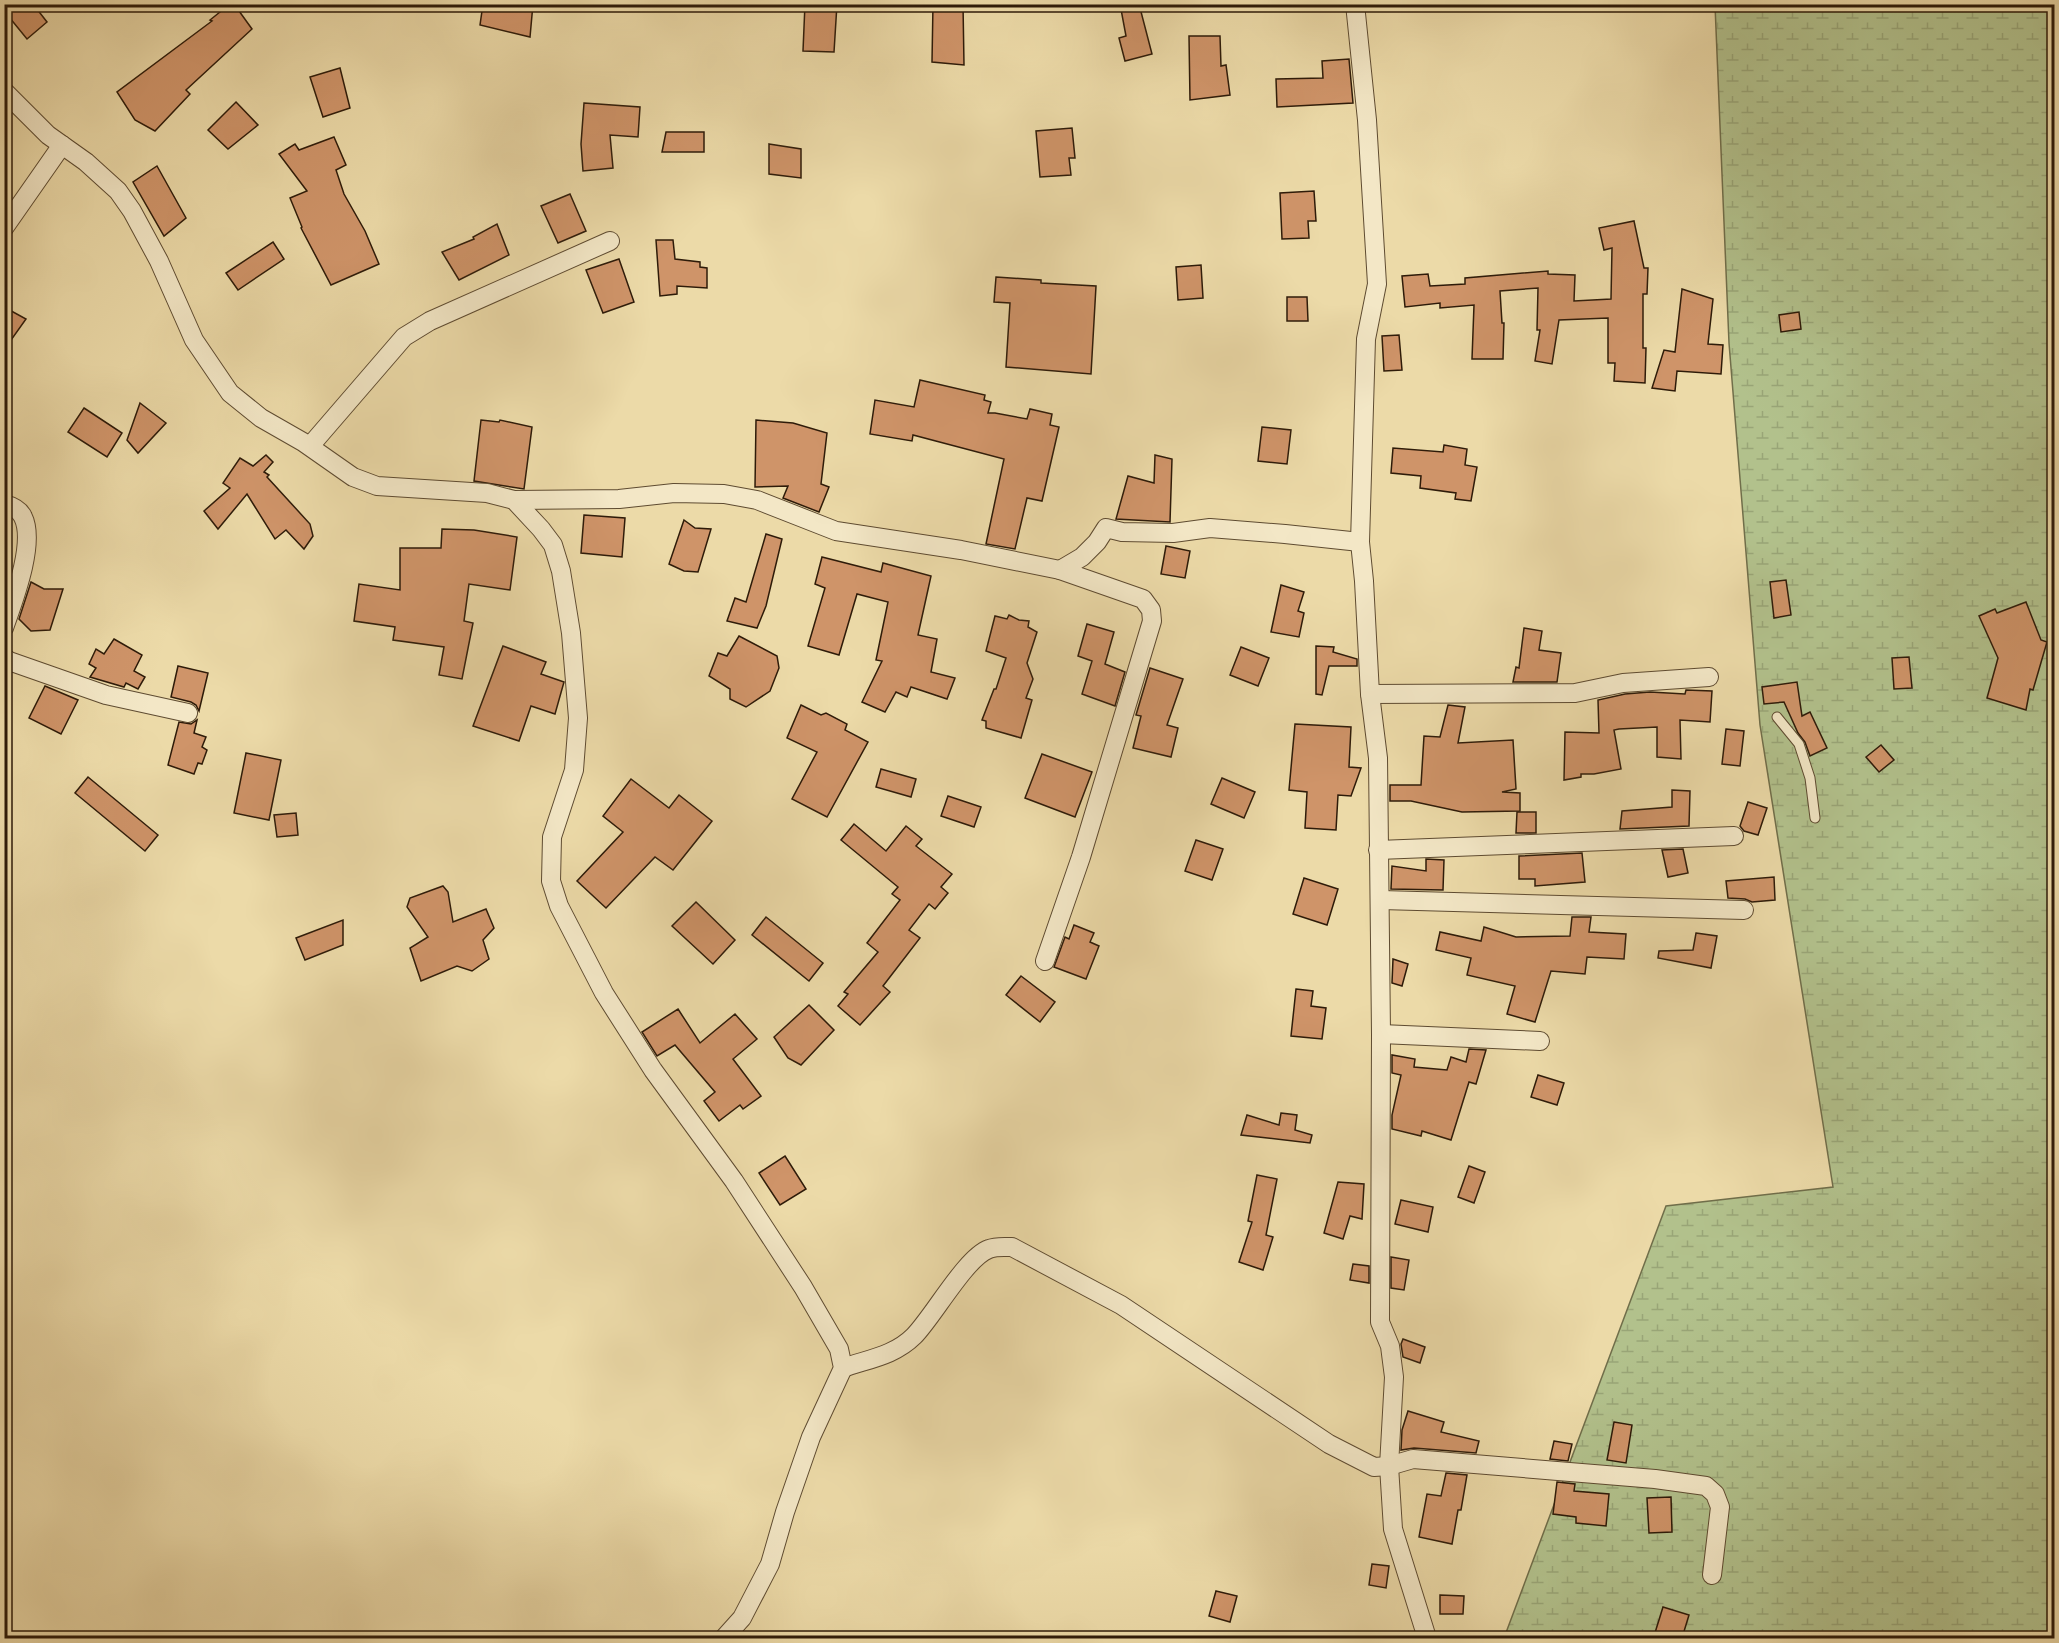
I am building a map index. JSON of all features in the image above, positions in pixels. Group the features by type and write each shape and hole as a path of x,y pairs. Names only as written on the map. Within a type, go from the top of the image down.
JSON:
{"street":[{"path":"1355,4 1367,120 1377,284 1366,339 1360,542 1365,581 1370,694 1378,758 1378,850 1381,900 1380,1322 1390,1346 1394,1377 1389,1467 1393,1529 1427,1638"},
{"path":"4,91 48,135 86,162 118,191 132,211 159,261 194,340 230,393 261,418 310,446 353,477 377,486 487,493 514,500 619,499 674,493 724,494 757,500 836,531 961,550 1060,570 1143,599 1151,610 1152,621 1081,857 1045,961"},
{"path":"4,228 62,145"},
{"path":"310,446 404,337 430,321 610,241"},
{"path":"514,500 553,545 561,571 571,633 578,718 574,770 552,837 550,881 560,906 604,993 653,1070 734,1181 830,1329 839,1349 843,1368 811,1437 770,1564 741,1618 724,1638"},
{"path":"4,504 18,510 23,517 28,541 19,583 4,628"},
{"path":"1060,570 1082,557 1097,542 1106,528 1122,532 1173,533 1210,528 1360,542"},
{"path":"4,657 9,661 106,695 188,713"},
{"path":"1370,694 1575,693 1623,683 1709,677"},
{"path":"1378,850 1734,836"},
{"path":"1381,900 1744,910"},
{"path":"1381,1034 1540,1041"},
{"path":"843,1368 885,1356 913,1336 964,1270 980,1255 987,1249 998,1246 1012,1247 1121,1305 1329,1444 1374,1467 1389,1467 1413,1459 1706,1485 1715,1494 1720,1507 1712,1575"}],"lane":[{"path":"1777,717 1799,744 1810,778 1815,818"}],"green space":[{"path":"1715,5 2054,5 2054,1638 1504,1638 1666,1206 1833,1187 1760,725 1729,343"}],"building":[{"path":"14,4 33,4 47,22 27,39 5,12"},
{"path":"230,4 234,4 252,29 186,90 190,94 155,131 135,120 117,92 212,21 210,20"},
{"path":"483,4 533,4 530,37 480,25"},
{"path":"805,4 837,4 834,52 803,51"},
{"path":"933,4 963,4 964,65 932,62"},
{"path":"1120,4 1139,4 1152,54 1125,61 1119,38 1126,36"},
{"path":"1189,36 1220,36 1221,66 1226,65 1230,95 1190,100"},
{"path":"1349,59 1353,103 1277,107 1276,79 1323,78 1322,61"},
{"path":"340,68 350,108 323,117 310,77"},
{"path":"236,102 258,125 228,149 208,130"},
{"path":"584,103 640,107 638,137 610,135 613,168 583,171 581,144"},
{"path":"1072,128 1075,158 1069,158 1071,175 1040,177 1036,131"},
{"path":"666,132 704,132 704,152 662,152"},
{"path":"334,137 346,165 336,170 344,194 365,231 379,264 331,285 301,228 290,198 307,191 279,154 295,144 299,150"},
{"path":"769,144 801,149 801,178 769,174"},
{"path":"157,166 186,218 164,236 133,182"},
{"path":"1314,191 1316,221 1308,221 1309,238 1282,239 1280,193"},
{"path":"570,194 586,231 558,243 541,206"},
{"path":"1634,221 1644,268 1648,268 1647,294 1643,294 1645,383 1614,381 1615,363 1608,363 1608,318 1559,320 1552,364 1535,361 1540,330 1537,330 1538,288 1500,291 1502,323 1504,323 1503,359 1472,359 1474,305 1440,308 1440,303 1405,307 1402,276 1428,274 1430,286 1465,284 1465,278 1548,271 1548,274 1575,275 1574,301 1611,299 1612,248 1604,250 1599,228"},
{"path":"497,224 509,255 459,280 442,252 474,239 473,237"},
{"path":"656,240 673,240 675,259 700,262 700,267 707,268 707,288 677,286 677,294 660,296"},
{"path":"273,242 284,259 238,290 226,273"},
{"path":"619,259 634,302 603,313 586,270"},
{"path":"1201,265 1203,298 1178,300 1176,267"},
{"path":"996,277 1041,280 1041,283 1096,286 1091,374 1006,367 1010,303 994,302"},
{"path":"1682,289 1713,299 1708,344 1723,345 1721,374 1677,371 1675,391 1652,388 1664,350 1675,352"},
{"path":"1287,297 1307,297 1308,321 1287,321"},
{"path":"4,307 26,319 4,350"},
{"path":"1799,312 1801,329 1781,332 1779,315"},
{"path":"1399,335 1402,370 1384,371 1382,336"},
{"path":"920,380 985,395 984,400 991,402 988,413 1027,419 1030,409 1052,414 1050,425 1059,427 1042,501 1027,498 1015,549 986,544 1004,459 913,435 912,441 870,434 875,400 914,407"},
{"path":"140,403 166,423 138,453 127,440"},
{"path":"84,408 122,433 107,457 68,432"},
{"path":"481,420 499,422 500,420 532,427 524,489 474,481"},
{"path":"756,420 793,423 827,433 821,484 829,487 819,512 783,498 788,486 755,487"},
{"path":"1262,427 1291,430 1287,464 1258,461"},
{"path":"1444,445 1467,449 1465,465 1477,467 1471,501 1455,499 1456,493 1420,488 1421,476 1391,473 1393,448 1443,452"},
{"path":"266,455 273,462 264,472 269,475 267,477 310,524 313,536 304,549 286,530 275,539 247,494 218,529 204,511 230,488 223,483 240,458 253,466"},
{"path":"1155,455 1172,459 1170,522 1116,519 1128,476 1154,483"},
{"path":"584,515 625,518 622,557 581,553"},
{"path":"684,520 695,528 711,529 698,572 684,571 669,564"},
{"path":"442,529 474,530 517,537 510,590 469,584 464,621 473,623 462,679 439,675 444,647 393,640 395,627 354,621 359,584 400,590 400,548 441,548"},
{"path":"766,534 782,539 766,606 757,628 727,621 735,598 746,602"},
{"path":"1166,546 1190,551 1185,578 1161,574"},
{"path":"822,557 881,572 883,563 931,576 918,635 937,639 931,672 955,678 947,699 911,687 907,697 896,692 885,712 862,702 882,661 876,660 888,602 857,594 839,655 808,646 825,588 815,584"},
{"path":"1786,580 1791,615 1774,618 1770,582"},
{"path":"31,582 44,589 63,589 50,630 31,631 19,619"},
{"path":"1281,585 1304,592 1298,611 1304,613 1299,637 1271,632"},
{"path":"2026,602 2041,640 2047,642 2033,690 2030,689 2026,710 1987,698 1998,658 1979,616 1995,609 1997,613"},
{"path":"1009,615 1019,620 1029,621 1028,627 1037,632 1027,663 1033,679 1026,698 1032,700 1021,738 986,728 986,721 982,720 994,689 996,689 1006,658 986,651 995,616 1007,619"},
{"path":"1087,624 1114,632 1105,664 1125,672 1115,706 1082,694 1092,661 1078,656"},
{"path":"1524,628 1542,631 1539,650 1561,653 1557,682 1513,682 1516,667 1519,668"},
{"path":"739,636 777,656 779,668 770,691 746,707 730,699 730,689 709,676 718,653 727,656"},
{"path":"114,639 142,655 134,671 145,677 138,689 126,683 124,687 90,677 96,668 89,664 96,649 104,654"},
{"path":"503,646 546,662 541,674 564,682 555,714 531,706 519,741 473,726"},
{"path":"1316,646 1334,647 1333,652 1357,659 1357,666 1329,666 1322,695 1316,694"},
{"path":"1241,647 1269,658 1258,686 1230,675"},
{"path":"1909,657 1912,688 1894,689 1892,658"},
{"path":"178,666 208,673 199,711 191,702 171,697"},
{"path":"1150,668 1183,679 1167,725 1178,728 1171,757 1133,748 1141,716 1136,715"},
{"path":"1797,682 1802,716 1810,712 1827,748 1810,756 1784,702 1764,704 1762,687"},
{"path":"45,686 78,700 61,734 29,718"},
{"path":"1686,690 1712,691 1710,722 1680,720 1681,759 1657,757 1657,727 1619,729 1614,730 1621,769 1581,774 1581,777 1564,780 1565,732 1599,733 1598,700 1625,694 1650,692 1685,694"},
{"path":"801,705 821,715 826,713 847,724 845,730 868,742 827,817 792,799 817,752 787,738"},
{"path":"1448,705 1465,707 1458,743 1513,740 1516,789 1502,792 1520,793 1520,811 1462,812 1411,801 1390,801 1390,785 1421,785 1424,736 1440,737"},
{"path":"197,720 194,733 206,737 202,747 207,750 202,764 198,763 194,774 168,765 179,722 191,724"},
{"path":"1295,724 1351,727 1349,767 1361,768 1351,796 1338,795 1336,830 1305,828 1307,792 1289,790"},
{"path":"1726,729 1744,731 1740,766 1722,764"},
{"path":"1881,745 1894,760 1879,772 1866,757"},
{"path":"246,753 281,760 269,820 234,813"},
{"path":"1042,754 1092,772 1075,817 1025,798"},
{"path":"881,769 916,779 911,797 876,787"},
{"path":"88,777 158,835 145,851 75,793"},
{"path":"1222,778 1255,792 1244,818 1211,804"},
{"path":"631,779 669,808 679,795 712,821 673,870 655,857 606,908 577,881 623,832 603,816"},
{"path":"1672,790 1690,791 1689,826 1620,829 1622,811 1672,807"},
{"path":"948,796 981,807 974,827 941,816"},
{"path":"1748,802 1767,808 1758,835 1744,831 1740,826"},
{"path":"1517,812 1536,812 1536,833 1516,833"},
{"path":"296,813 298,835 277,837 274,815"},
{"path":"854,824 886,851 906,826 922,839 916,846 952,874 941,887 948,893 935,909 929,904 909,930 920,938 883,986 890,992 860,1025 838,1006 848,994 844,992 878,952 867,943 900,900 892,894 898,887 841,840"},
{"path":"1196,840 1223,849 1212,880 1185,871"},
{"path":"1683,849 1688,873 1668,877 1662,850"},
{"path":"1582,853 1585,882 1535,886 1535,879 1519,879 1519,856"},
{"path":"1426,859 1444,860 1443,890 1391,889 1392,866 1426,871"},
{"path":"1774,877 1775,900 1752,902 1745,899 1728,898 1726,881"},
{"path":"1304,878 1338,889 1327,925 1293,914"},
{"path":"443,886 448,892 453,922 486,909 494,928 483,940 489,959 472,971 457,966 421,981 410,948 428,937 407,907 410,898"},
{"path":"696,902 735,940 713,964 672,926"},
{"path":"766,917 823,963 809,981 752,935"},
{"path":"1572,917 1591,917 1589,932 1626,934 1624,959 1587,957 1585,974 1551,971 1535,1022 1507,1014 1515,986 1467,975 1471,958 1436,950 1440,932 1481,941 1484,927 1516,937 1570,936"},
{"path":"343,920 343,945 305,960 296,938"},
{"path":"1074,925 1094,933 1090,942 1099,946 1086,979 1054,967 1065,937 1069,939"},
{"path":"1696,933 1717,936 1711,968 1658,958 1659,951 1693,950"},
{"path":"1393,959 1408,964 1402,986 1392,983"},
{"path":"1021,976 1055,1002 1040,1022 1006,995"},
{"path":"1296,989 1313,991 1311,1006 1326,1008 1322,1039 1291,1036"},
{"path":"809,1005 834,1030 801,1065 788,1058 774,1037"},
{"path":"678,1009 700,1043 735,1014 757,1039 733,1059 761,1096 743,1109 740,1105 719,1121 704,1101 715,1092 675,1045 657,1056 642,1032"},
{"path":"1469,1049 1486,1050 1476,1084 1469,1082 1451,1140 1422,1131 1421,1136 1392,1129 1392,1115 1401,1075 1392,1073 1392,1055 1415,1059 1414,1067 1447,1070 1451,1057 1466,1062"},
{"path":"1538,1075 1564,1083 1557,1105 1531,1097"},
{"path":"1281,1113 1297,1115 1295,1130 1312,1135 1310,1143 1241,1135 1247,1115 1279,1125"},
{"path":"785,1156 806,1189 780,1205 759,1173"},
{"path":"1469,1166 1485,1172 1474,1203 1458,1197"},
{"path":"1257,1175 1277,1179 1266,1235 1273,1237 1263,1270 1239,1262 1252,1222 1248,1221"},
{"path":"1338,1182 1364,1184 1362,1219 1350,1216 1343,1239 1324,1233"},
{"path":"1401,1200 1433,1207 1428,1232 1395,1224"},
{"path":"1391,1257 1409,1260 1404,1290 1391,1288"},
{"path":"1353,1264 1369,1266 1369,1283 1350,1280"},
{"path":"1403,1339 1425,1347 1420,1363 1403,1357 1401,1344"},
{"path":"1408,1411 1444,1422 1441,1432 1479,1441 1476,1453 1414,1448 1401,1450 1402,1430"},
{"path":"1614,1422 1632,1425 1626,1463 1607,1460"},
{"path":"1554,1441 1572,1444 1568,1461 1550,1459"},
{"path":"1446,1473 1467,1475 1452,1544 1419,1537 1427,1494 1441,1496"},
{"path":"1557,1482 1575,1484 1574,1491 1609,1494 1606,1526 1576,1523 1576,1517 1553,1514"},
{"path":"1671,1497 1672,1532 1649,1533 1647,1498"},
{"path":"1372,1564 1389,1566 1386,1588 1369,1585"},
{"path":"1216,1591 1237,1596 1230,1622 1209,1616"},
{"path":"1440,1595 1464,1596 1463,1614 1440,1614"},
{"path":"1663,1607 1689,1615 1682,1638 1654,1636"}]}
